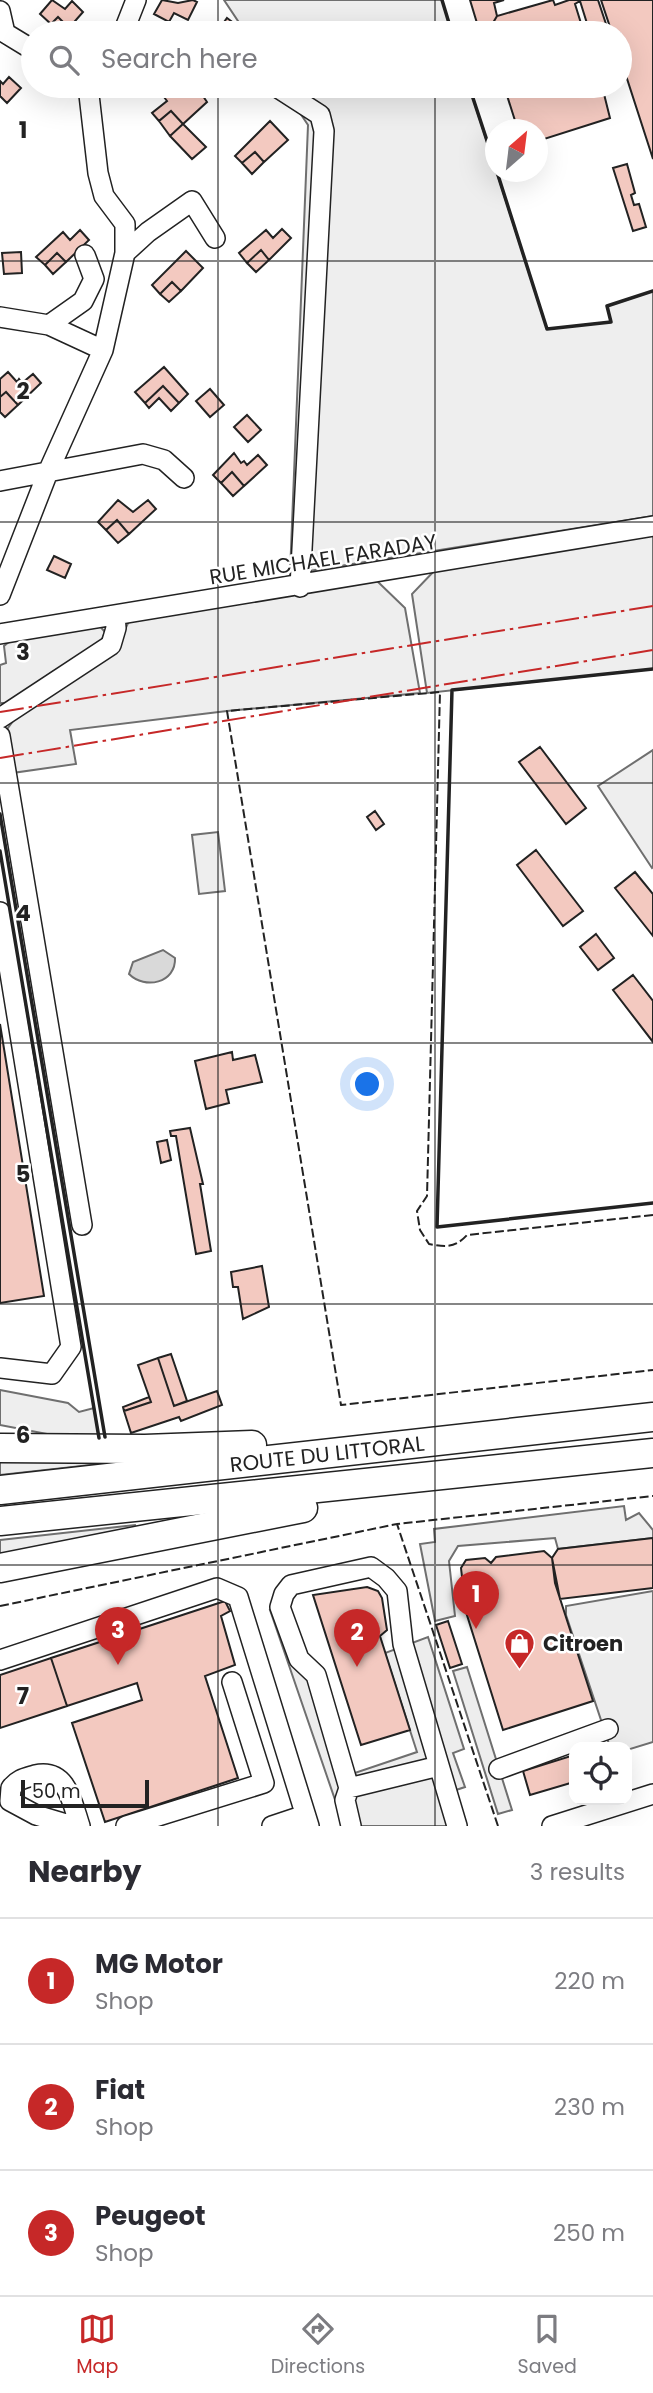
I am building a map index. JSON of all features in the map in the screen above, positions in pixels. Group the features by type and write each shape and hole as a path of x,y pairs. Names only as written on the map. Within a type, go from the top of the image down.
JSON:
{"highway":[{"name":"ROUTE DU LITTORAL","path":"0,1490 653,1417"},
{"path":"0,1448 145,1450 496,1435"},
{"path":"0,1439 56,1449"},
{"name":"ROUTE DU LITTORAL","path":"0,1521 653,1453"},
{"path":"0,1568 486,1472"}],"street":[{"path":"128,21 136,0"},
{"path":"0,11 5,33 21,43"},
{"path":"0,594 48,472 103,350 125,253 125,224 104,196 98,173 89,98"},
{"path":"294,98 320,115 324,131 300,587"},
{"path":"125,253 148,232 192,201 215,238"},
{"path":"50,325 83,301 94,279 85,255"},
{"path":"0,317 50,325 103,350"},
{"path":"0,481 142,454 164,460 184,478"},
{"name":"RUE MICHAEL FARADAY","path":"0,634 300,587 653,526"},
{"path":"0,718 111,645 117,628 115,616"},
{"path":"0,736 82,1225"},
{"path":"0,912 71,1347 52,1374 0,1368"},
{"path":"351,1826 345,1800 349,1788 316,1675 299,1659 280,1608 284,1594 291,1584 371,1567 397,1591 403,1644 457,1826"},
{"path":"0,1660 217,1588 238,1597 307,1821 272,1826"},
{"path":"126,1826 264,1783 232,1682"},
{"path":"242,1713 271,1706"},
{"path":"499,1769 608,1729"},
{"path":"349,1788 439,1766"},
{"path":"73,1826 18,1807 10,1801 11,1788 21,1779 45,1773 56,1776 65,1783 80,1826"},
{"path":"632,1795 653,1794"},
{"path":"552,1826 604,1805"}],"shaded area":[{"path":"224,0 442,0 448,21 238,21"},
{"path":"290,98 473,98 485,136 485,182 500,182 547,329 611,322 607,306 653,291 653,516 290,574 308,125"},
{"path":"653,533 653,669 427,693 412,594 437,568"},
{"path":"376,580 405,608 420,693 227,711 70,730 76,764 12,773 5,732 19,713 115,651 129,621"},
{"path":"98,624 105,632 99,646 52,672 10,703 0,703 0,665 6,663 4,646 16,636"},
{"path":"653,750 653,867 652,868 598,786"},
{"path":"218,832 225,891 199,894 192,835"},
{"path":"163,950 175,958 174,967 165,978 151,983 143,982 129,974 133,962"},
{"path":"0,1390 68,1403 79,1412 94,1408 99,1438 47,1434 0,1425"},
{"path":"108,1458 109,1463 0,1475 0,1460"},
{"path":"624,1506 626,1520 639,1513 653,1530 653,1538 558,1549 555,1538 458,1546 449,1561 455,1616 435,1621 420,1544 435,1542 434,1529"},
{"path":"135,1525 137,1532 0,1561 0,1540"},
{"path":"653,1591 653,1742 632,1748 632,1742 608,1742 566,1615 566,1606"},
{"path":"280,1607 316,1675 346,1776 417,1752 385,1653 428,1637 464,1749 453,1753 465,1787 447,1793 448,1826 344,1826 270,1610"},
{"path":"467,1667 512,1810 498,1814 453,1671"}],"building":[{"path":"52,0 65,9 72,1 83,12 75,21 62,21 58,17 54,21 48,21 40,14"},
{"path":"162,0 197,2 188,20 174,13 167,21 154,14"},
{"path":"470,0 504,0 494,3 497,16 494,21 476,21"},
{"path":"553,0 555,5 569,0 598,0 605,21 586,21 580,1 575,4 580,21 494,21 497,16"},
{"path":"601,0 653,0 653,159 632,94 632,21 608,21"},
{"path":"9,77 21,88 7,103 0,96 0,81 3,84"},
{"path":"165,98 204,98 207,102 183,124 171,111 159,121 152,113 167,101"},
{"path":"508,98 605,98 610,118 548,138 548,119 514,119"},
{"path":"171,111 183,124 170,136 159,121"},
{"path":"270,121 288,140 264,162 255,152 242,163 235,156"},
{"path":"183,124 206,147 192,159 170,136"},
{"path":"255,152 264,162 252,174 242,163"},
{"path":"627,164 635,193 631,195 634,205 639,204 646,227 633,231 613,168"},
{"path":"282,229 291,238 269,260 261,250 247,263 239,253 266,230 273,238"},
{"path":"80,230 89,240 66,262 57,253 45,265 36,257 63,232 70,240"},
{"path":"261,250 269,260 256,272 247,263"},
{"path":"186,251 203,268 181,291 172,282 160,294 152,285"},
{"path":"21,252 22,273 4,274 2,253"},
{"path":"57,253 66,262 53,274 45,265"},
{"path":"172,282 181,291 169,302 160,294"},
{"path":"164,367 188,394 179,403 163,386 145,403 135,392"},
{"path":"8,372 17,382 19,379 22,383 33,374 41,383 18,405 6,392 0,397 0,379"},
{"path":"163,386 179,403 171,411 159,398 149,408 145,403"},
{"path":"210,389 224,405 210,417 196,401"},
{"path":"6,392 18,405 5,417 0,412 0,397"},
{"path":"247,415 261,430 248,442 234,427"},
{"path":"234,453 241,463 244,461 247,465 258,455 267,465 244,486 232,472 221,483 213,475"},
{"path":"232,472 244,486 233,496 221,483"},
{"path":"118,500 133,512 148,500 156,509 129,534 117,520 106,530 98,522"},
{"path":"117,520 129,534 118,543 106,530"},
{"path":"54,556 71,564 65,578 47,570"},
{"path":"540,747 586,808 566,824 519,762"},
{"path":"375,811 384,824 376,830 367,817"},
{"path":"536,850 583,911 563,926 517,865"},
{"path":"635,872 653,894 653,936 615,888"},
{"path":"596,934 614,958 598,970 580,947"},
{"path":"633,975 653,1001 653,1042 613,990"},
{"path":"0,1024 44,1296 0,1303"},
{"path":"232,1052 233,1060 255,1055 262,1082 226,1090 229,1103 206,1109 195,1061"},
{"path":"190,1128 203,1184 200,1184 211,1251 196,1254 176,1136 171,1136 170,1131"},
{"path":"167,1140 171,1160 161,1163 157,1142"},
{"path":"262,1266 269,1307 243,1319 238,1287 233,1287 231,1272"},
{"path":"171,1354 187,1401 174,1406 158,1358"},
{"path":"158,1358 174,1406 217,1391 222,1405 181,1421 179,1417 131,1433 124,1411 151,1402 138,1365"},
{"path":"149,1397 151,1402 124,1411 123,1407"},
{"path":"653,1538 653,1588 560,1599 552,1558 558,1549"},
{"path":"544,1551 552,1558 555,1583 593,1701 503,1730 466,1612 461,1568 466,1560 485,1558 491,1563 496,1557"},
{"path":"367,1587 378,1591 382,1598 387,1630 380,1636 410,1730 361,1745 313,1595"},
{"path":"225,1601 230,1611 221,1616 235,1665 205,1676 238,1778 105,1822 72,1723 142,1700 137,1683 67,1706 51,1658"},
{"path":"448,1621 462,1664 450,1668 436,1625"},
{"path":"51,1658 67,1706 0,1728 0,1675"},
{"path":"569,1757 569,1783 530,1795 523,1771"}],"fence":[{"path":"653,1215 467,1235 450,1246 429,1244 420,1230 417,1211 427,1196 440,692 227,711 341,1405 653,1370"},
{"path":"498,1826 397,1524 653,1496"},
{"path":"0,1606 397,1524"}],"wall":[{"path":"442,0 448,21"},
{"path":"473,98 485,135"},
{"path":"500,182 547,329 611,322 607,306 653,291"},
{"path":"653,669 452,690 437,1227 653,1203"},
{"path":"0,814 105,1437"},
{"path":"0,851 99,1438"}],"power":[{"path":"0,712 653,606"},
{"path":"0,758 653,650"}],"place":[{"name":"MG Motor","path":"476,1629"},
{"name":"Peugeot","path":"118,1665"},
{"name":"Fiat","path":"357,1667"},
{"name":"Citroen","path":"520,1670"}]}
